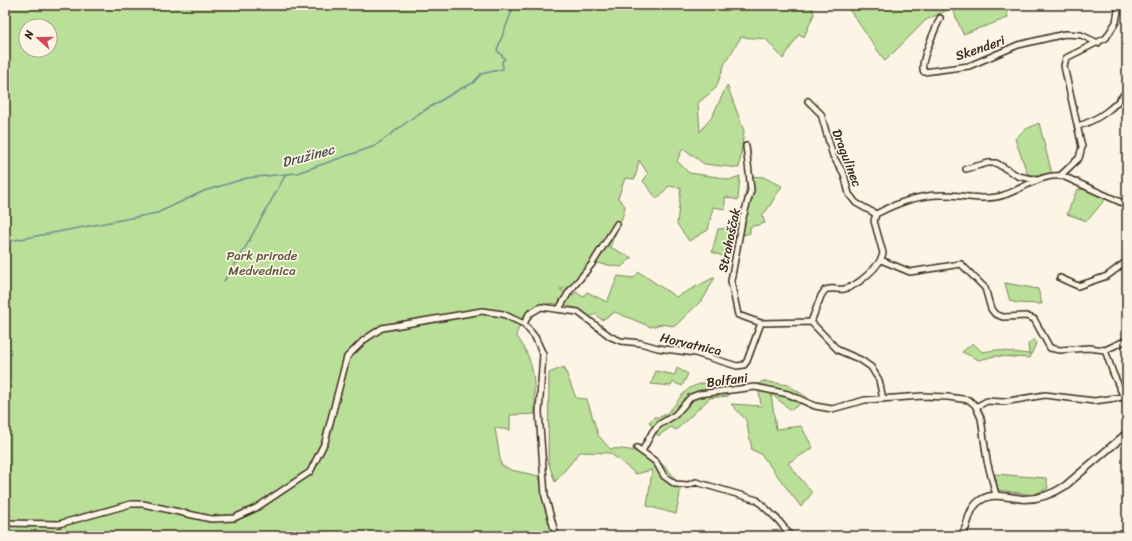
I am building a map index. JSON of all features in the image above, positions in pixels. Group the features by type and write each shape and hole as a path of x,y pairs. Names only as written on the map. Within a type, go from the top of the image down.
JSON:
{"street":[{"path":"1060,176 1075,164 1081,153 1082,143 1064,62 1069,55 1098,43 1106,38 1113,29 1119,5"},
{"name":"Skenderi","path":"940,18 924,60 922,68 924,72 969,66 1018,45 1065,34 1081,35 1098,43"},
{"path":"1078,126 1092,121 1116,105 1127,90"},
{"name":"Dragulinec","path":"808,101 820,114 833,156 844,174 849,194 856,203 876,214"},
{"name":"Strahoščak","path":"746,146 751,190 742,221 731,281 738,315 761,323"},
{"path":"966,169 988,163 996,163 1018,176 1037,180"},
{"path":"811,322 825,290 848,288 872,271 881,260 883,254 874,221 876,214 905,202 936,195 986,197 1003,196 1037,180 1052,176 1060,176 1127,205"},
{"path":"559,309 569,292 592,264 617,224"},
{"path":"881,260 910,272 958,263 968,269 985,288 991,309 995,314 1003,316 1026,316 1034,319 1050,348 1060,350 1090,348 1105,350 1127,340"},
{"path":"1060,278 1078,286 1107,276 1127,261"},
{"name":"Horvatnica","path":"524,324 529,314 537,308 547,306 583,315 616,340 640,343 664,350 695,353 737,366 744,366 761,323"},
{"path":"5,523 59,524 131,504 143,504 211,519 234,518 256,508 310,472 325,442 347,357 364,340 382,328 482,311 503,314 524,324 535,337 543,354 539,412 545,496 556,536"},
{"path":"761,323 811,322 838,350 862,360 871,367 879,380 884,399"},
{"path":"1105,350 1127,404"},
{"name":"Bolfani","path":"791,536 778,520 757,500 696,482 688,485 676,484 664,476 656,462 640,449 660,424 675,415 691,397 699,394 739,388 755,387 788,394 815,406 832,409 841,408 859,400 944,396 969,400 976,407"},
{"path":"996,495 987,460 981,418 976,407 988,401 1003,402 1045,396 1094,401 1123,396"},
{"path":"961,536 973,507 982,500 996,495 1031,499 1054,493 1127,433"}],"green space":[{"name":"Park prirode Medvednica","path":"5,5 812,5 814,14 804,37 799,34 783,59 766,39 741,37 725,63 716,88 698,103 700,132 713,115 727,85 744,131 739,168 704,164 683,148 677,161 689,173 729,180 740,176 738,200 725,197 725,209 713,207 708,230 689,241 677,224 681,188 669,186 657,199 643,181 648,174 639,160 635,179 625,178 618,198 625,206 621,222 610,247 632,258 621,267 589,262 588,276 582,278 577,288 560,289 572,296 576,292 583,297 587,292 607,302 618,276 634,278 639,272 676,297 715,277 704,298 675,326 661,324 651,327 615,312 602,320 595,314 589,318 576,308 551,303 524,315 516,335 523,345 531,364 534,382 535,414 510,415 510,430 495,428 501,465 511,470 539,476 553,536 5,536"},
{"path":"844,5 1006,5 1008,18 963,34 952,8 926,20 885,61 851,12"},
{"path":"1039,123 1052,174 1028,175 1015,139 1024,130"},
{"path":"748,176 763,177 782,186 767,210 762,215 765,223 750,227 750,233 732,238 727,258 712,252 718,229 740,228"},
{"path":"1085,189 1107,197 1087,221 1067,214 1077,190"},
{"path":"1005,283 1038,289 1042,304 1017,303 1010,301"},
{"path":"1034,339 1036,343 1030,358 995,356 979,360 962,352 973,343 982,352 996,350 1029,354 1028,344"},
{"path":"564,367 576,398 587,399 598,435 610,449 629,450 647,455 663,465 670,472 680,489 676,514 647,506 652,470 636,474 610,453 580,452 555,482 548,461 549,373"},
{"path":"677,368 688,374 682,386 673,382 671,386 651,384 656,371 675,375"},
{"path":"715,381 727,387 728,396 710,398 676,430 671,427 658,436 649,422 654,417 660,417 669,411 690,388"},
{"path":"762,381 788,385 808,398 791,410 771,394 776,429 801,426 813,448 788,463 812,493 801,507 761,454 752,450 746,420 731,404 761,406 758,385"},
{"path":"995,474 1046,478 1048,488 1033,495 998,490"}],"waterway":[{"name":"Družinec","path":"5,242 157,213 204,191 247,178 297,173 375,146 415,116 460,89 473,83 481,74 503,69 502,61 505,59 497,50 514,5"},
{"path":"224,281 240,257 286,174"}]}
